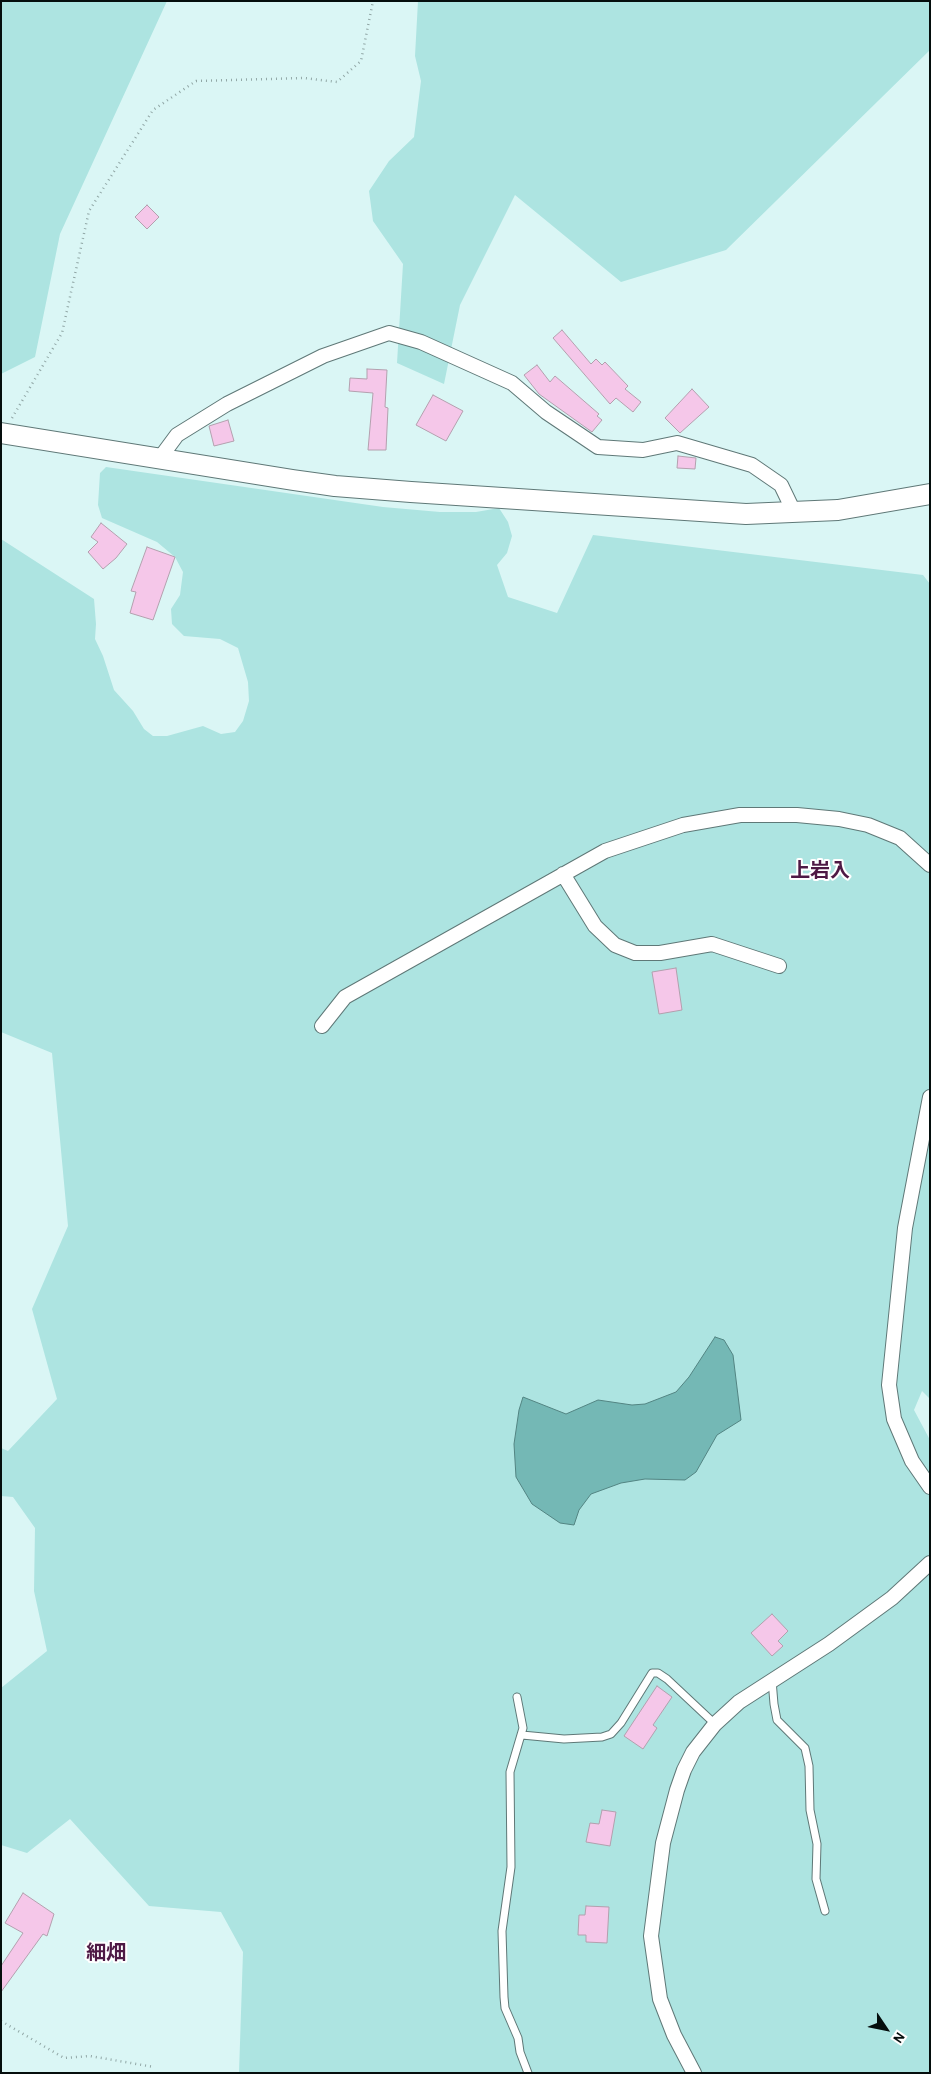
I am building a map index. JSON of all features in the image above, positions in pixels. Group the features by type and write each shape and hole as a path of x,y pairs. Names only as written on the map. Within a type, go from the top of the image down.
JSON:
{"street":[{"path":"160,458 177,435 227,404 323,356 389,333 421,342 512,383 546,412 598,447 644,450 677,443 752,465 781,486 794,512"},
{"path":"2,433 335,486 736,513 794,512 865,507 930,494"},
{"path":"322,1026 345,997 563,874 605,851 683,825 740,815 797,815 839,819 868,825 900,838 930,865"},
{"path":"563,874 595,926 616,945 635,953 660,953 712,944 779,966"},
{"path":"930,1097 905,1228 889,1385 894,1419 912,1461 930,1487"},
{"path":"694,2073 674,2034 660,1999 651,1936 663,1843 677,1790 693,1752 714,1724 739,1702 829,1644 892,1598 930,1563"}],"lane":[{"path":"522,1735 564,1739 602,1737 611,1734 621,1723 652,1673 658,1673 668,1679 714,1724"},
{"path":"772,1680 777,1720 805,1748 809,1766 810,1810 817,1844 816,1879 825,1911"},
{"path":"517,1696 523,1722 522,1735 510,1772 511,1867 502,1931 505,2008 518,2038 520,2052 528,2073"}],"path":[{"path":"2,433 62,333 90,211 153,110 196,81 304,78 337,82 360,61 373,1"},
{"path":"1,2021 64,2058 90,2056 154,2066"}],"shaded area":[{"path":"1,1 167,1 60,234 35,357 1,374"},
{"path":"418,1 930,1 930,50 726,250 621,282 515,195 460,305 444,384 397,363 403,264 373,221 369,191 389,161 414,137 421,81 415,56"},
{"path":"106,467 383,507 440,512 476,512 499,508 508,522 512,536 507,553 497,565 508,597 557,613 593,535 923,575 930,584 930,1399 922,1391 914,1410 930,1440 930,2073 239,2073 243,1952 221,1912 149,1906 70,1819 27,1853 1,1845 1,1688 47,1651 34,1591 35,1528 13,1497 1,1496 1,1448 8,1451 57,1399 32,1309 68,1226 52,1053 1,1032 1,539 94,599 95,639 103,656 114,690 133,711 144,729 153,736 167,736 203,726 221,734 235,732 243,721 249,701 248,682 238,648 220,639 184,636 172,624 171,609 180,595 183,572 175,557 157,542 102,518 98,505 100,473"},
{"path":"715,1337 724,1340 733,1355 741,1420 717,1435 696,1472 685,1480 645,1479 621,1483 591,1494 579,1510 574,1525 560,1523 532,1504 516,1477 514,1444 523,1397 566,1414 598,1400 632,1405 645,1404 676,1392 689,1377"}],"building":[{"path":"147,205 159,217 147,229 135,217"},
{"path":"562,330 591,364 596,359 602,365 605,362 628,386 625,389 641,402 633,412 616,398 610,404 553,338"},
{"path":"537,365 550,382 555,376 599,414 597,416 602,420 592,432 539,394 524,375"},
{"path":"367,369 387,370 385,407 388,408 386,450 368,450 373,393 349,391 350,378 367,379"},
{"path":"692,389 709,407 680,433 665,418"},
{"path":"433,395 463,411 446,441 416,425"},
{"path":"228,420 234,441 214,446 209,426"},
{"path":"678,456 696,458 695,469 677,468"},
{"path":"101,523 127,544 116,558 103,569 88,552 98,542 91,537"},
{"path":"147,547 175,557 153,620 130,613 136,592 131,591"},
{"path":"676,968 682,1010 659,1014 652,972"},
{"path":"772,1614 788,1631 778,1641 783,1646 772,1656 751,1633"},
{"path":"657,1686 672,1697 653,1725 657,1728 643,1749 624,1736"},
{"path":"602,1810 616,1812 610,1846 586,1842 590,1823 599,1824"},
{"path":"23,1893 54,1914 47,1936 43,1934 1,1992 1,1966 23,1933 5,1923"},
{"path":"586,1906 609,1907 607,1943 586,1942 586,1935 578,1935 579,1915 585,1915"}],"district":[{"name":"上岩入","path":"820,871"},
{"name":"細畑","path":"106,1953"}]}
